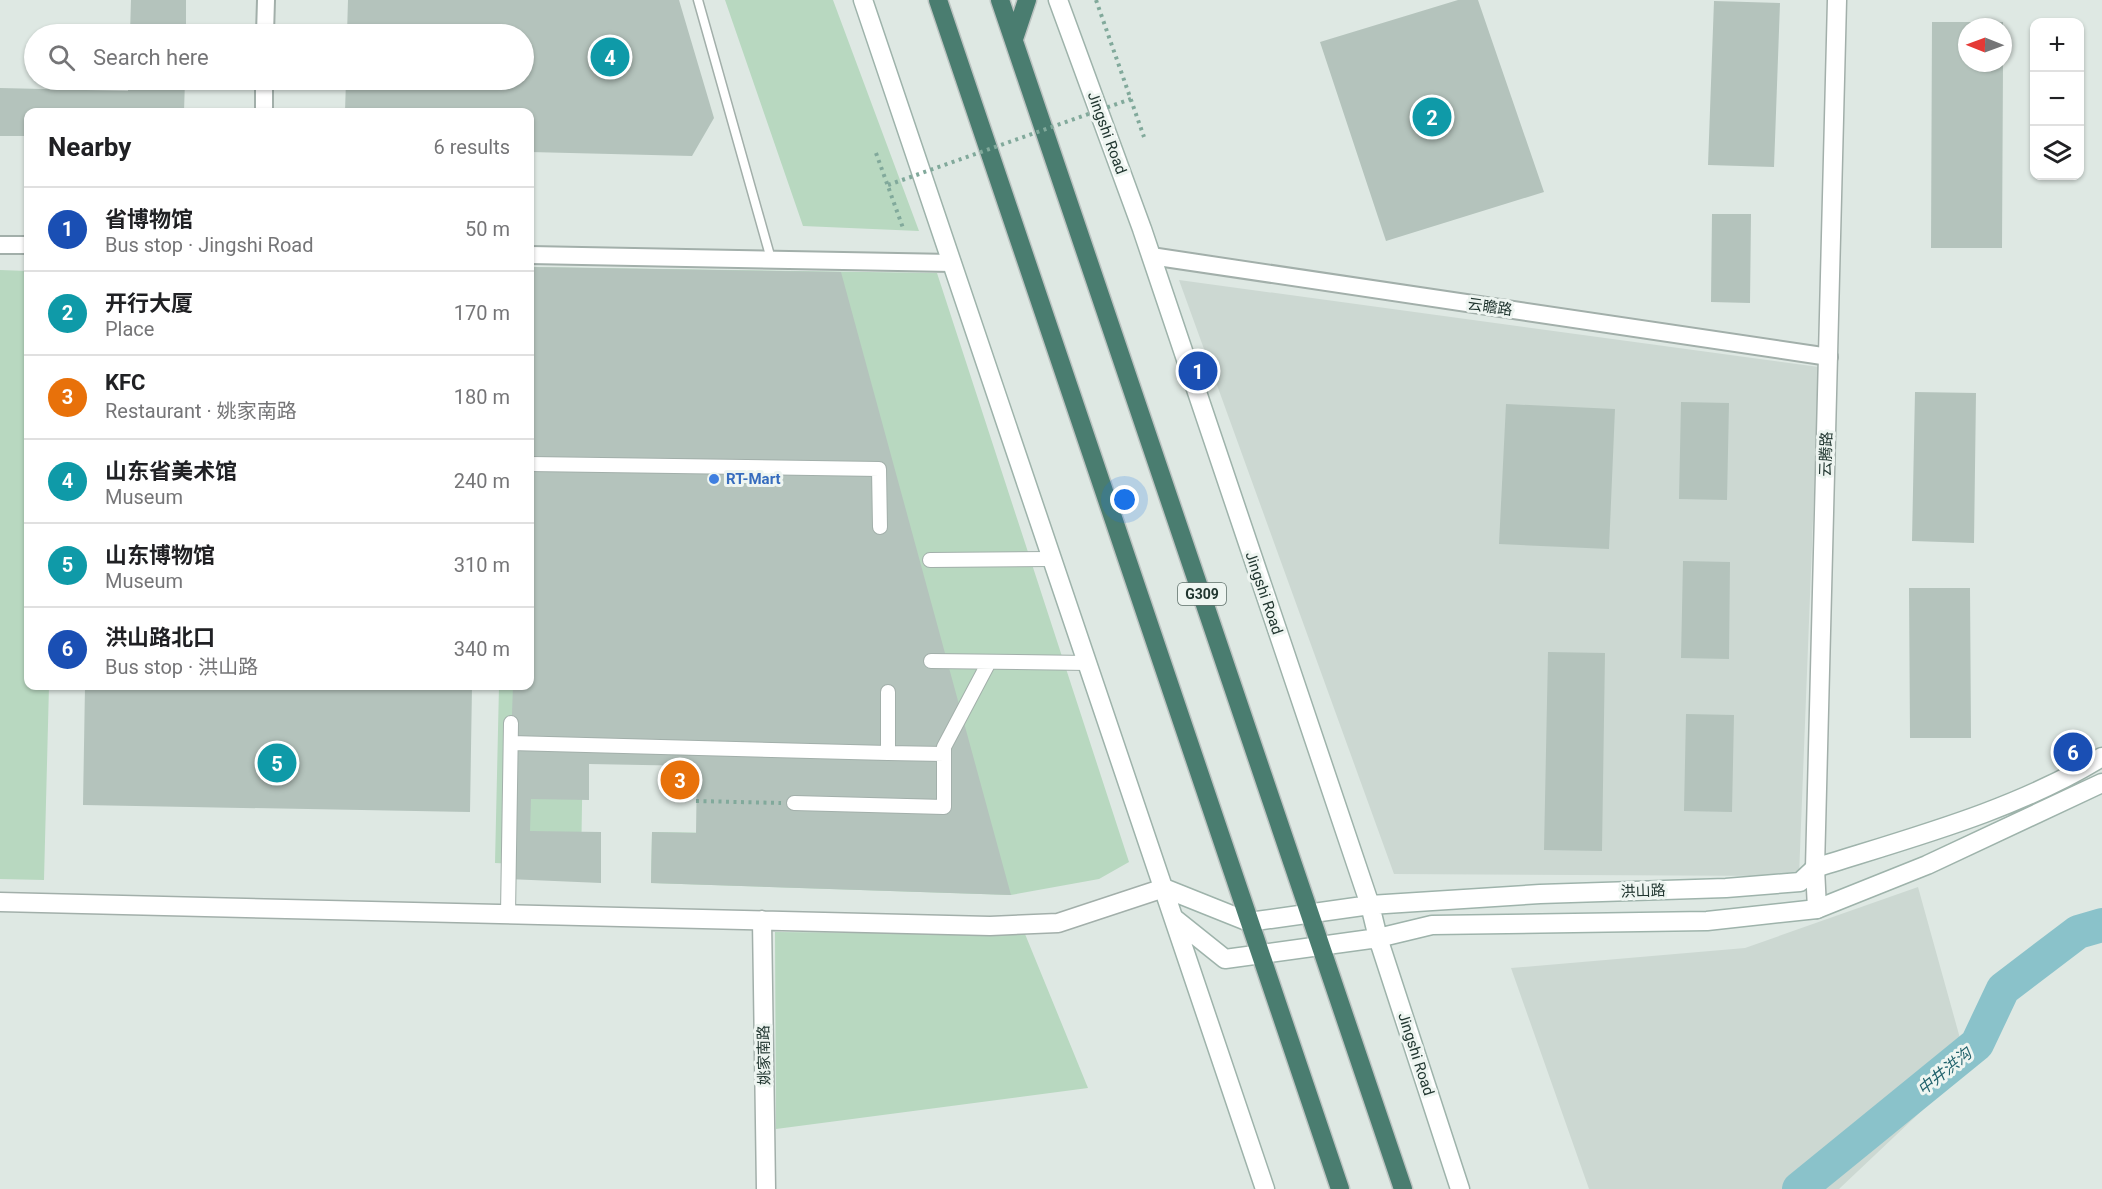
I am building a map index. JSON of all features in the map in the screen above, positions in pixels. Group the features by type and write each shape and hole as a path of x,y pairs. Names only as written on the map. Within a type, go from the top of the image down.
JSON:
{"highway":[{"path":"938,0 1340,1189"},
{"name":"G309","path":"1000,0 1403,1189"},
{"path":"1014,39 1028,0"}],"main road":[{"path":"863,0 1265,1189"},
{"name":"Jingshi Road","path":"1058,0 1151,256 1370,905 1378,938 1460,1189"},
{"name":"云腾路","path":"1818,909 1815,868 1837,0"},
{"name":"洪山路","path":"1250,922 1370,905 1540,894 1726,888 1800,882 1815,868 1971,818 2074,774 2102,757"},
{"name":"洪山路","path":"1175,919 1225,959 1378,938 1432,925 1707,921 1818,909 1927,865 2102,783"},
{"path":"0,903 990,926 1058,923 1164,888 1250,922"},
{"name":"姚家南路","path":"762,920 766,1189"}],"street":[{"path":"265,24 266,0"},
{"path":"264,90 264,108"},
{"path":"0,245 24,245"},
{"path":"534,255 952,263"},
{"name":"云瞻路","path":"1151,256 1829,357"},
{"path":"534,464 879,469 880,527"},
{"path":"930,560 1051,559"},
{"path":"931,661 1088,663"},
{"path":"794,803 944,807 944,747 989,662"},
{"path":"888,692 888,753"},
{"path":"508,914 511,723"},
{"path":"511,743 944,754"}],"lane":[{"path":"698,0 771,259"}],"path":[{"path":"1096,0 1144,137"},
{"path":"888,185 1131,99"},
{"path":"876,153 903,228"},
{"path":"696,801 794,803"}],"shaded area":[{"path":"1179,280 1819,367 1799,876 1394,874"},
{"path":"1918,887 1968,1067 1839,1189 1589,1189 1511,968 1745,948"}],"green space":[{"path":"725,0 833,0 919,231 803,226"},
{"name":"RT-Mart","path":"534,267 937,273 1129,862 1099,879 1011,895 651,883 652,832 793,834 796,750 583,744 581,867 495,863 499,690 534,690"},
{"path":"0,270 24,271 24,690 49,690 44,880 0,879"},
{"path":"775,932 1025,934 1088,1088 776,1129"}],"building":[{"path":"131,0 186,0 186,24 130,24"},
{"path":"348,0 679,0 714,118 692,156 534,152 534,108 345,108 346,90 534,90 534,24 347,24"},
{"path":"1458,0 1478,0 1544,192 1386,241 1320,42"},
{"path":"1714,1 1780,3 1774,167 1708,165"},
{"path":"1932,22 1958,22 1958,72 2003,72 2002,248 1931,248"},
{"path":"0,88 185,90 184,108 24,108 24,136 0,136"},
{"path":"1712,214 1751,214 1750,303 1711,302"},
{"name":"RT-Mart","path":"534,267 841,272 1011,895 651,883 652,832 696,833 697,766 589,764 589,800 531,799 530,831 601,832 601,883 506,879 513,690 534,690"},
{"path":"1915,392 1976,393 1974,543 1912,541"},
{"path":"1681,402 1729,403 1727,500 1679,499"},
{"path":"1506,404 1615,409 1609,549 1499,544"},
{"path":"1683,561 1730,562 1729,659 1681,658"},
{"path":"1909,588 1970,588 1971,738 1910,738"},
{"path":"1548,652 1605,653 1602,851 1544,850"},
{"path":"85,690 472,690 470,812 83,805"},
{"path":"1686,714 1734,715 1732,812 1684,811"}],"waterway":[{"name":"中井洪沟","path":"1799,1189 1977,1044 2003,989 2078,932 2102,925"}],"place":[{"name":"山东省美术馆","path":"610,57"},
{"name":"开行大厦","path":"1432,117"},
{"name":"省博物馆","path":"1198,371"},
{"name":"RT-Mart","path":"714,479"},
{"name":"洪山路北口","path":"2073,752"},
{"name":"山东博物馆","path":"277,763"},
{"name":"KFC","path":"680,780"}]}
